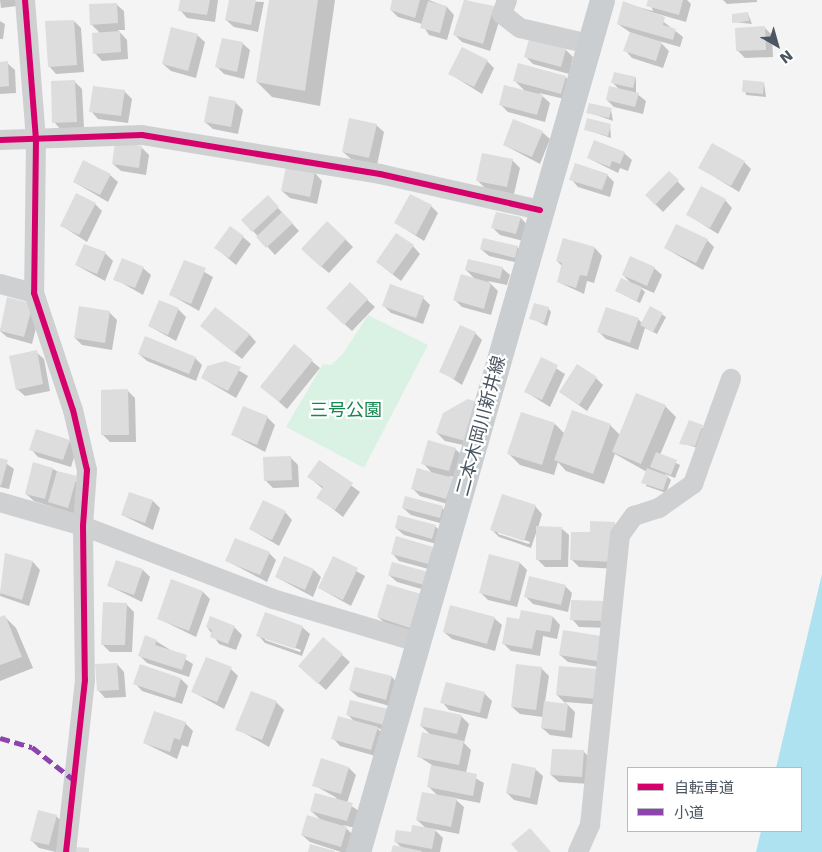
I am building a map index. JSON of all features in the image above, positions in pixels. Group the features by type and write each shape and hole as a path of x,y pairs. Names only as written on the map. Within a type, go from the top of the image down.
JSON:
{"main road":[{"name":"二本木岡川新井線","path":"358,852 421,643 540,210 602,0"}],"street":[{"path":"24,0 36,139 34,293 73,410 87,470 83,526 85,680 66,852"},
{"path":"507,0 502,14 520,28 589,44"},
{"path":"0,140 142,135 380,174 540,210"},
{"path":"0,284 34,293"},
{"path":"578,852 590,825 620,535 634,516 659,508 693,484 731,379"},
{"path":"0,502 83,526 273,599 421,643"}],"green space":[{"name":"三号公園","path":"368,315 428,345 364,468 286,427 323,364 331,365 342,355"}],"water":[{"path":"822,574 822,852 756,852 761,832 802,832 802,767 776,767"}],"building":[{"path":"180,0 210,0 207,15 178,11"},
{"path":"229,0 256,0 251,25 225,20"},
{"path":"269,0 318,0 305,91 256,82"},
{"path":"392,0 420,0 415,18 390,10"},
{"path":"464,0 494,6 483,44 453,35"},
{"path":"648,0 683,0 679,15 646,6"},
{"path":"428,1 447,6 440,33 420,28"},
{"path":"623,1 665,17 663,25 676,29 673,40 617,24"},
{"path":"117,3 118,23 90,25 89,4"},
{"path":"748,12 749,21 732,23 732,14"},
{"path":"74,20 77,65 48,67 45,21"},
{"path":"765,26 766,50 736,51 735,28"},
{"path":"171,27 198,34 188,71 162,64"},
{"path":"120,31 121,52 93,54 92,33"},
{"path":"630,32 662,42 656,61 623,51"},
{"path":"222,38 243,42 237,72 215,67"},
{"path":"529,39 566,49 561,67 524,57"},
{"path":"462,47 488,60 474,87 448,74"},
{"path":"8,61 9,86 0,87 0,62"},
{"path":"518,63 566,76 561,94 513,81"},
{"path":"614,72 636,77 633,88 611,83"},
{"path":"75,80 77,122 52,123 51,81"},
{"path":"743,80 764,82 763,94 742,92"},
{"path":"504,85 543,95 537,115 499,105"},
{"path":"93,86 125,90 121,116 89,112"},
{"path":"609,86 639,93 635,107 606,100"},
{"path":"209,96 236,101 231,127 204,122"},
{"path":"589,103 612,108 609,118 586,113"},
{"path":"349,118 377,124 369,158 342,152"},
{"path":"587,118 611,124 608,136 584,130"},
{"path":"513,119 543,131 532,157 503,145"},
{"path":"594,140 625,152 620,164 612,161 610,167 587,158"},
{"path":"115,142 142,146 139,168 112,164"},
{"path":"712,143 745,161 731,186 698,168"},
{"path":"482,153 513,159 507,187 476,181"},
{"path":"83,160 111,174 100,195 73,182"},
{"path":"575,163 608,174 602,190 569,180"},
{"path":"286,166 315,172 310,197 281,191"},
{"path":"669,171 679,180 655,205 645,195"},
{"path":"701,186 726,199 710,228 686,215"},
{"path":"76,193 96,203 79,235 60,226"},
{"path":"410,194 432,205 416,235 394,223"},
{"path":"268,195 279,207 252,232 241,220"},
{"path":"282,212 293,223 266,248 256,237"},
{"path":"496,212 521,217 516,234 491,228"},
{"path":"327,221 346,239 321,267 301,249"},
{"path":"676,224 708,239 696,263 664,248"},
{"path":"230,226 244,236 229,258 214,248"},
{"path":"396,233 414,245 393,274 376,262"},
{"path":"483,238 518,246 515,258 480,249"},
{"path":"563,238 595,247 587,276 580,275 576,288 557,282 562,263 556,261"},
{"path":"84,244 106,252 97,274 75,265"},
{"path":"630,256 655,267 647,286 622,275"},
{"path":"122,258 144,267 135,288 113,280"},
{"path":"468,259 503,267 500,279 465,270"},
{"path":"184,260 206,268 191,304 169,295"},
{"path":"461,274 491,283 484,309 453,300"},
{"path":"621,278 642,287 637,301 615,291"},
{"path":"350,282 368,299 344,325 326,308"},
{"path":"390,284 424,296 416,318 382,306"},
{"path":"7,297 33,304 24,337 0,331"},
{"path":"159,300 179,308 168,335 148,326"},
{"path":"534,303 549,307 544,323 529,319"},
{"path":"79,306 110,311 105,343 74,338"},
{"path":"650,306 663,313 653,332 640,325"},
{"path":"215,307 250,334 234,353 200,326"},
{"path":"606,307 639,318 630,343 597,332"},
{"path":"460,325 476,332 454,379 439,372"},
{"path":"145,336 196,357 189,374 138,354"},
{"path":"294,344 313,360 279,402 260,387"},
{"path":"37,350 43,384 16,390 9,356"},
{"path":"541,357 558,365 542,400 524,392"},
{"path":"225,361 241,367 228,391 201,378 207,366"},
{"path":"577,364 597,377 579,405 559,392"},
{"path":"128,389 129,435 101,435 101,390"},
{"path":"636,393 666,405 641,464 612,452"},
{"path":"468,399 478,402 465,441 436,433 443,413"},
{"path":"243,406 268,416 257,445 231,435"},
{"path":"572,410 611,424 593,474 554,460"},
{"path":"521,412 555,423 542,465 507,454"},
{"path":"689,420 703,425 695,446 679,444"},
{"path":"36,429 70,440 63,460 29,450"},
{"path":"428,440 456,448 449,471 421,464"},
{"path":"656,452 677,460 671,475 650,467"},
{"path":"291,456 292,480 264,481 263,457"},
{"path":"0,458 8,460 1,486 0,485"},
{"path":"319,460 353,483 335,510 316,498 323,487 307,477"},
{"path":"33,462 53,468 45,499 25,494"},
{"path":"417,468 453,478 446,499 411,489"},
{"path":"647,468 668,476 663,490 641,483"},
{"path":"57,471 77,476 68,508 48,502"},
{"path":"129,492 153,500 145,523 121,515"},
{"path":"502,494 536,505 524,541 490,530"},
{"path":"405,496 443,506 440,518 402,508"},
{"path":"263,500 286,511 272,540 249,529"},
{"path":"398,515 436,525 432,539 395,528"},
{"path":"590,521 615,522 613,562 570,560 571,532 590,532"},
{"path":"536,526 562,527 561,560 536,560"},
{"path":"396,536 433,547 428,564 391,554"},
{"path":"235,538 270,552 260,575 225,561"},
{"path":"5,553 33,561 22,600 0,593"},
{"path":"489,554 520,562 510,601 479,593"},
{"path":"284,556 314,569 305,590 275,577"},
{"path":"333,556 358,568 343,600 318,588"},
{"path":"116,560 143,569 134,595 107,586"},
{"path":"392,562 428,572 424,585 388,575"},
{"path":"529,576 566,585 561,605 524,597"},
{"path":"171,579 203,591 189,631 157,619"},
{"path":"387,584 421,594 410,628 377,617"},
{"path":"571,600 604,601 603,621 570,620"},
{"path":"103,602 127,603 125,645 101,645"},
{"path":"450,605 495,617 487,644 443,632"},
{"path":"521,610 553,616 550,632 536,630 532,649 502,644 507,617 519,619"},
{"path":"265,612 303,626 295,649 256,636"},
{"path":"5,615 22,657 0,665 0,617"},
{"path":"210,616 235,626 228,644 210,637 212,630 206,627"},
{"path":"563,630 601,636 597,661 559,655"},
{"path":"145,635 157,640 155,645 187,655 182,670 138,656"},
{"path":"323,637 343,654 318,684 298,666"},
{"path":"206,657 232,667 217,702 191,692"},
{"path":"117,663 119,690 97,691 95,664"},
{"path":"140,664 181,678 175,698 133,684"},
{"path":"516,664 542,667 536,710 511,707"},
{"path":"559,666 598,669 596,699 556,695"},
{"path":"355,667 392,676 386,700 349,690"},
{"path":"446,682 485,692 480,713 440,703"},
{"path":"251,691 277,701 262,740 235,730"},
{"path":"350,700 388,709 384,725 346,715"},
{"path":"544,701 568,704 565,731 541,728"},
{"path":"424,707 462,715 457,734 420,726"},
{"path":"154,711 186,722 180,740 174,738 170,752 143,743"},
{"path":"338,716 378,727 371,750 331,739"},
{"path":"422,732 464,741 459,765 417,757"},
{"path":"552,749 584,750 582,777 550,775"},
{"path":"321,758 349,767 341,794 312,786"},
{"path":"512,763 536,768 530,798 506,793"},
{"path":"431,765 477,774 473,796 427,787"},
{"path":"422,792 457,798 451,827 416,820"},
{"path":"315,793 353,803 347,821 310,811"},
{"path":"38,810 57,815 49,845 30,841"},
{"path":"307,815 347,827 341,847 301,835"},
{"path":"412,825 436,829 432,849 394,842 396,830 411,832"},
{"path":"530,828 551,852 518,852 511,844"},
{"path":"310,844 335,851 335,852 308,852"},
{"path":"393,845 422,851 391,852"},
{"path":"74,847 89,848 89,852 73,852"}],"marked path":[{"path":"0,738 32,747 74,780"}],"cycle path":[{"path":"25,0 36,139 34,293 73,410 87,470 83,526 85,680 66,852"},
{"path":"0,140 142,135 380,174 540,210"}]}
